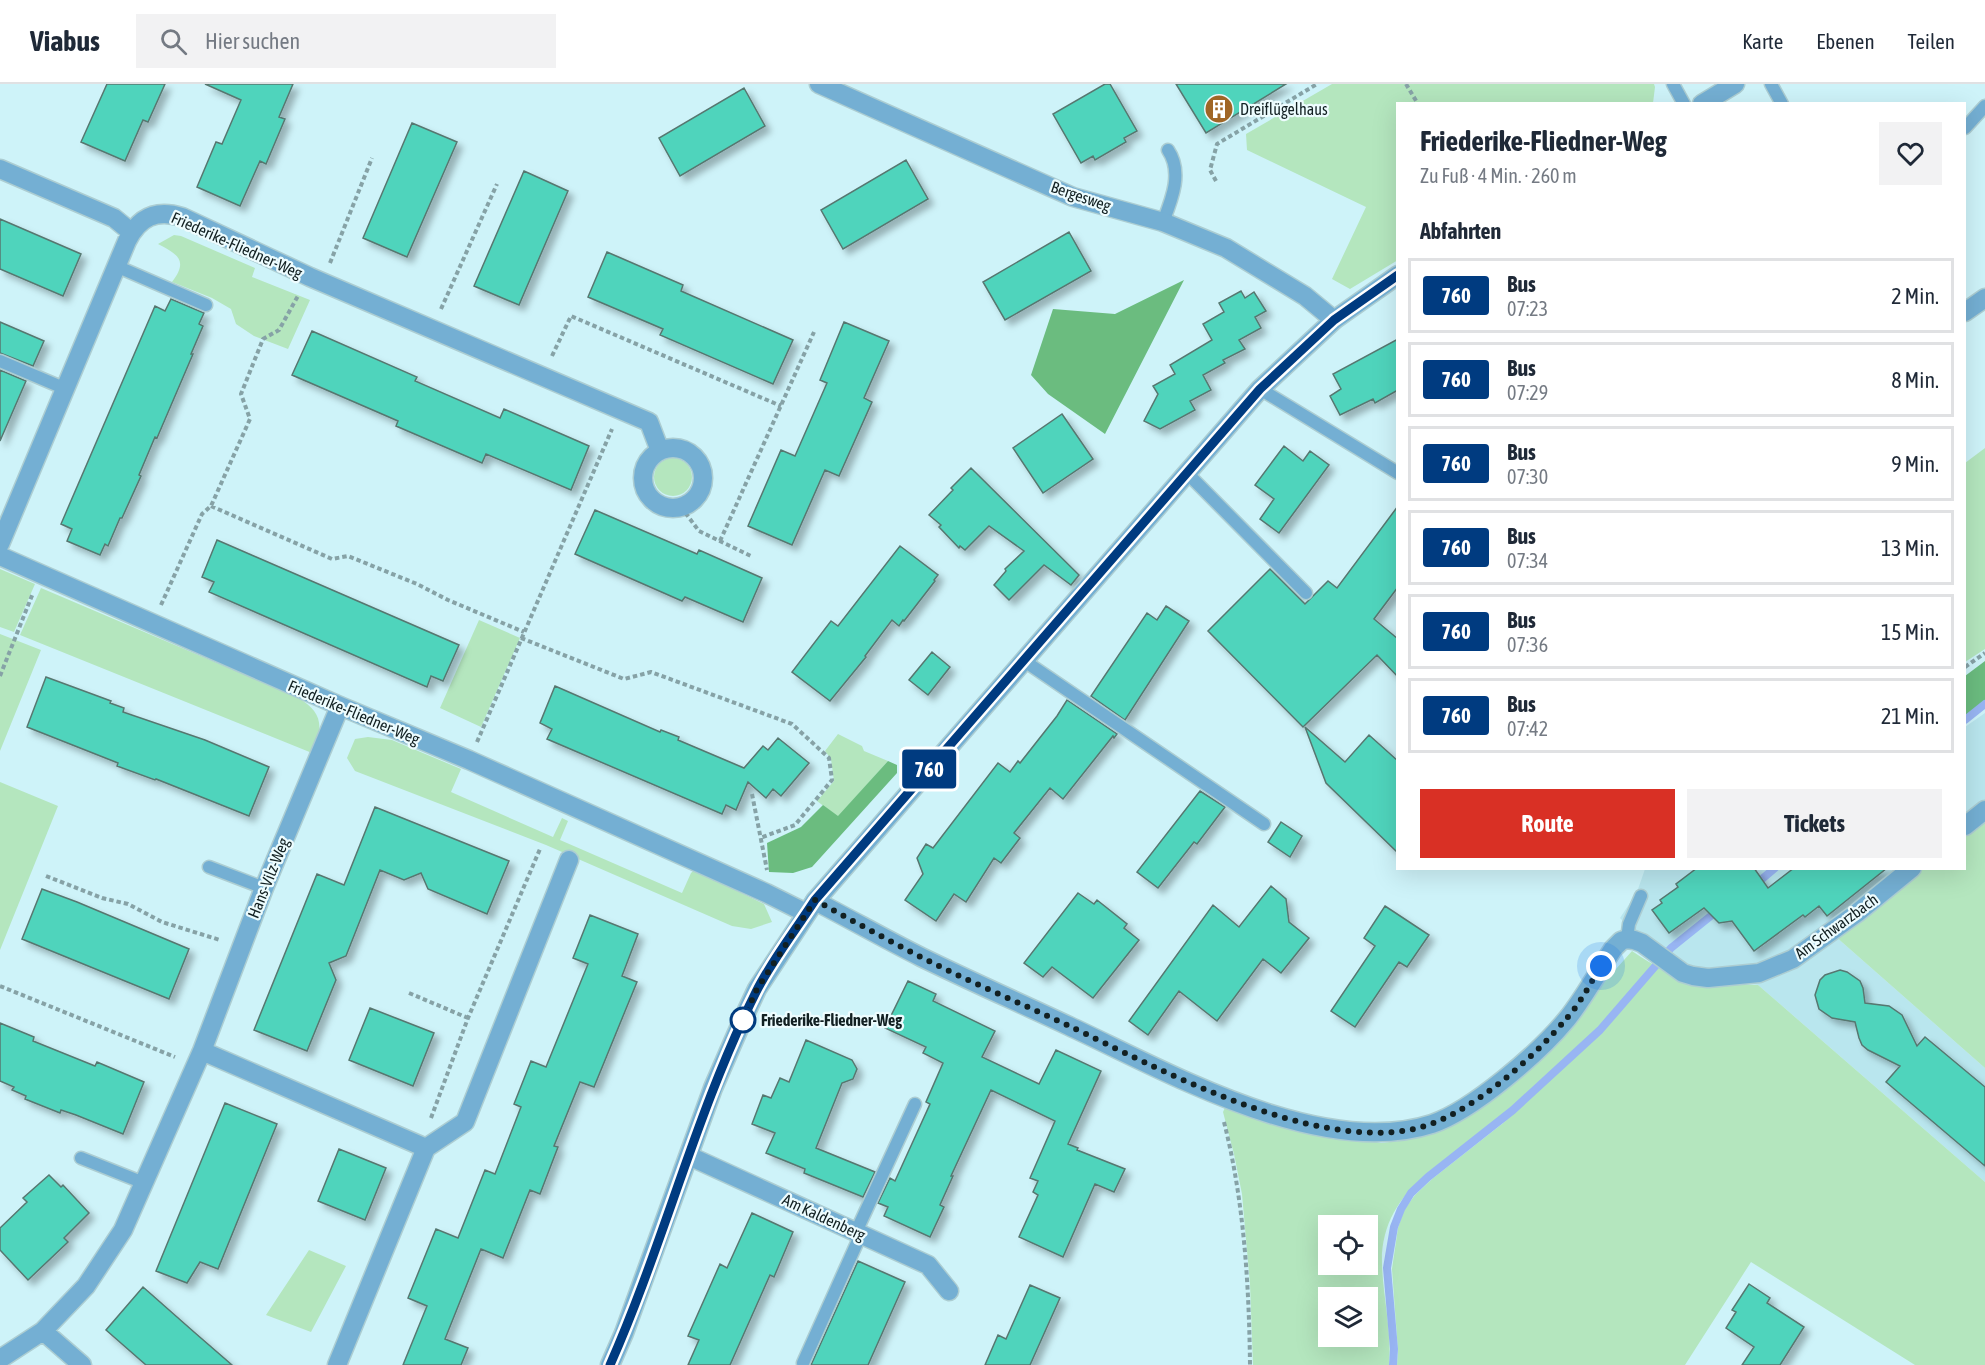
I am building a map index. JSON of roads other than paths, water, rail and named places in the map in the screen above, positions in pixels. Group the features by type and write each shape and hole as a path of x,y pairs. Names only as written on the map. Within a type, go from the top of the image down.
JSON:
{"street":[{"name":"Bergesweg","path":"819,84 1073,197 1163,222 1226,248 1305,296 1334,320"},
{"path":"1705,102 1735,84"},
{"path":"0,169 114,218 131,232 0,544"},
{"name":"Friederike-Fliedner-Weg","path":"131,232 146,218 162,213 172,214 316,279 649,422 660,451"},
{"path":"610,1365 628,1323 713,1088 757,989 810,907 1260,389 1334,320 1396,276"},
{"path":"1966,311 1985,298"},
{"path":"670,448 680,449 689,452 696,459 703,477 697,496 690,503 681,507 661,506 647,493 643,484 646,464 660,451 670,448"},
{"name":"Friederike-Fliedner-Weg","path":"0,556 340,706 470,760 766,893 810,907"},
{"name":"Hans-Vilz-Weg","path":"0,1359 43,1331 86,1286 123,1230 198,1058 264,888 340,706"},
{"path":"1966,825 1985,810"},
{"path":"337,1365 426,1148 465,1122 569,860"},
{"name":"Am Schwarzbach","path":"1627,939 1634,940 1677,969 1693,976 1708,978 1759,973 1793,959 1857,913 1910,870"},
{"path":"810,907 1207,1090 1287,1119 1341,1130 1387,1133 1435,1123 1463,1109 1525,1061 1567,1018 1612,949 1627,939"},
{"path":"198,1058 426,1148"},
{"name":"Am Kaldenberg","path":"689,1156 928,1265 949,1291"},
{"path":"43,1331 82,1365"}],"lane":[{"path":"1673,84 1683,102"},
{"path":"1771,84 1781,102"},
{"path":"1966,127 1985,106"},
{"path":"1163,222 1173,193 1176,170 1168,150"},
{"path":"116,266 206,305"},
{"path":"0,361 66,389"},
{"path":"1260,389 1396,472"},
{"path":"1187,473 1306,593"},
{"path":"1023,660 1264,824"},
{"path":"209,867 264,888"},
{"path":"1627,939 1629,924 1641,896"},
{"path":"803,1364 915,1104"},
{"path":"81,1158 144,1183"}],"waterway":[{"path":"1966,719 1985,704"},
{"path":"1762,879 1773,870"},
{"path":"1393,1365 1394,1349 1387,1268 1394,1227 1411,1193 1513,1110 1600,1030 1671,948 1712,915"}],"place":[{"name":"Dreiflügelhaus","path":"1219,109"},
{"name":"Friederike-Fliedner-Weg","path":"743,1020"}]}
